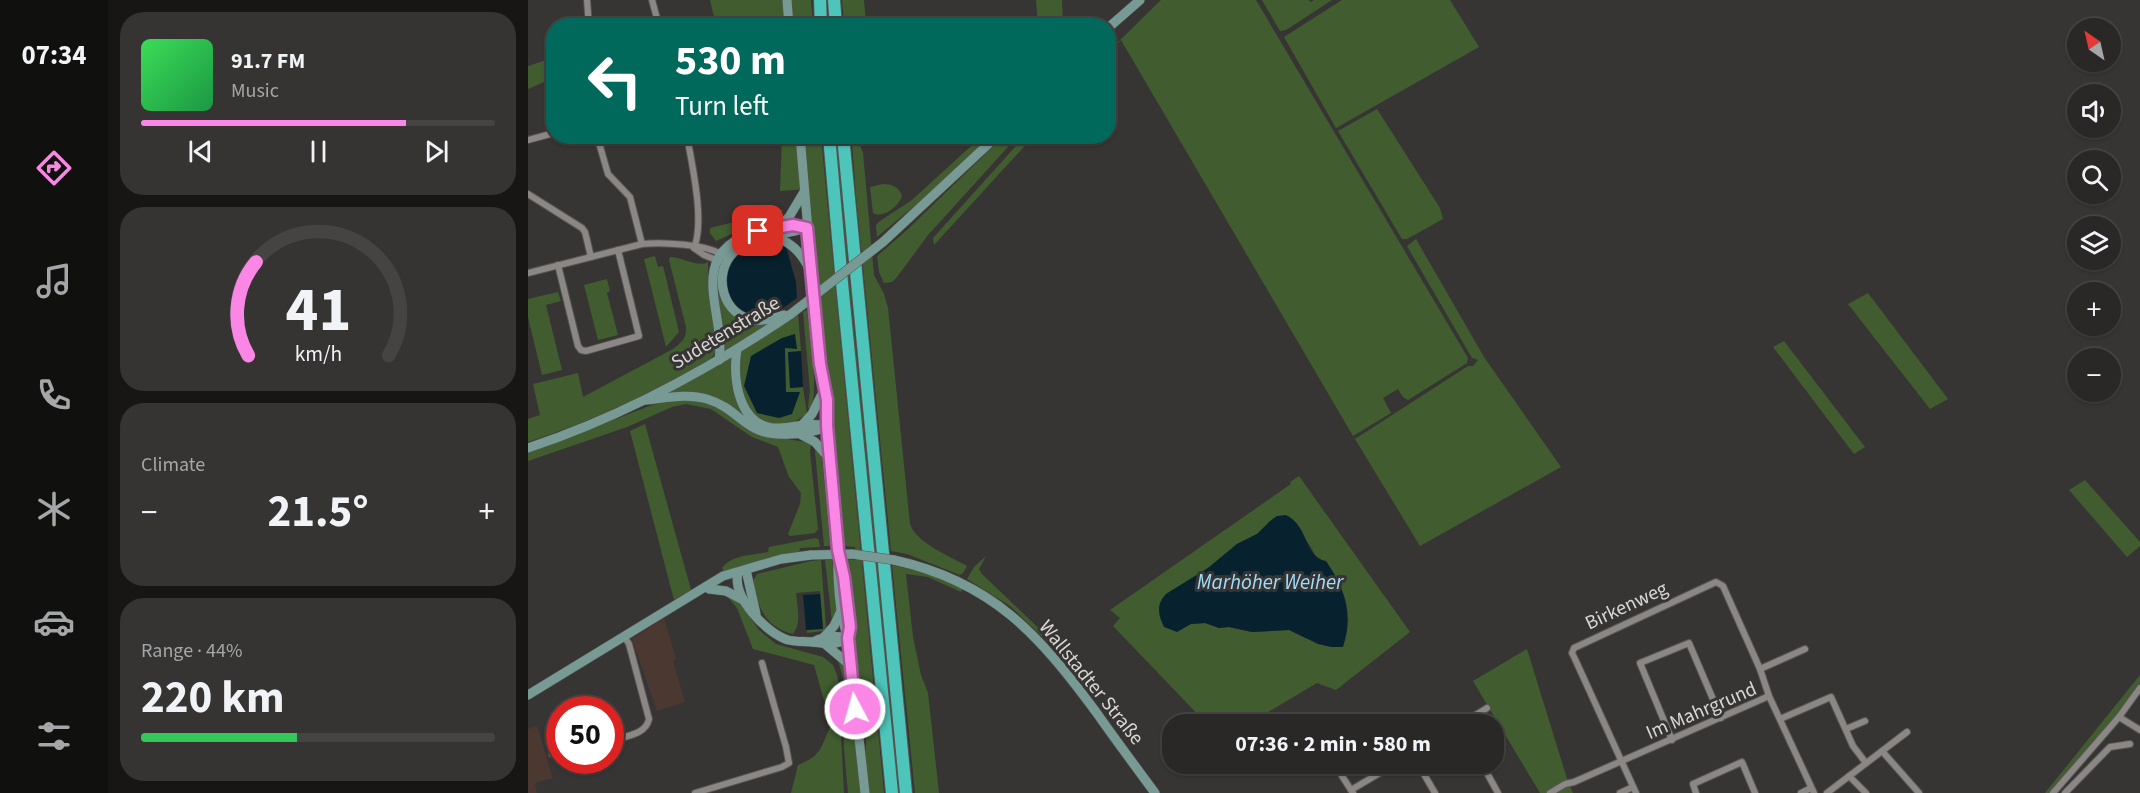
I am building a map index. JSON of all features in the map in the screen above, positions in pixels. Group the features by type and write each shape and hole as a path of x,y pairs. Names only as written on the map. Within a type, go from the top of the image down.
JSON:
{"highway":[{"path":"820,0 821,18"},
{"path":"834,0 835,18"},
{"path":"830,144 892,793"},
{"path":"844,144 906,793"}],"main road":[{"path":"787,0 788,18"},
{"path":"1116,21 1140,0"},
{"path":"801,144 821,396 827,426"},
{"name":"Sudetenstraße","path":"528,448 640,401 719,360 791,314 883,242 988,144"},
{"path":"777,231 789,217 804,192"},
{"path":"719,360 721,336 712,285 712,272 741,237 758,231 777,231 793,225 807,228"},
{"path":"777,231 800,252 811,270"},
{"path":"721,259 721,283 732,309 756,320 791,314"},
{"path":"737,349 736,376 739,396 746,412 756,421 766,426 816,432 827,426"},
{"path":"820,364 826,386 829,459 838,550 850,627 848,638"},
{"path":"640,401 695,397 720,405 756,430 767,434 801,429 821,396"},
{"path":"801,429 829,459"},
{"path":"838,550 837,562 842,609 848,638 865,793"},
{"name":"Wallstadter Straße","path":"742,571 781,560 811,555 852,554 896,560 928,569 961,583 998,605 1024,626 1048,651 1155,793"},
{"path":"742,571 738,587 743,600 756,616 777,635 789,640 812,642 824,641 837,635 848,638"},
{"path":"685,600 742,571"},
{"path":"528,694 723,576 742,571"},
{"path":"742,571 756,616"},
{"path":"709,589 726,591 743,600"},
{"path":"824,641 842,609"},
{"path":"824,641 851,666"}],"street":[{"path":"587,0 588,18"},
{"path":"652,0 657,18"},
{"path":"528,140 546,135"},
{"path":"599,144 608,174 630,197 642,244"},
{"path":"688,144 699,227 694,248"},
{"path":"528,194 582,228 591,257"},
{"path":"528,273 642,244 664,243 707,248 721,259"},
{"path":"558,266 578,346 585,351 610,345 639,336 618,250"},
{"name":"Birkenweg","path":"1621,762 1572,653 1574,648 1716,582 1723,586 1760,669 1769,696"},
{"path":"624,636 629,644 650,718 646,728 641,732 624,737"},
{"path":"1672,740 1640,663 1689,643 1721,718"},
{"path":"1760,669 1805,650"},
{"path":"695,793 789,763 789,754 762,663"},
{"path":"2053,793 2119,717 2140,688"},
{"name":"Im Mahrgrund","path":"1550,793 1565,784 1621,762 1769,696 1813,791"},
{"path":"1780,719 1831,697 1853,746 1866,763"},
{"path":"1477,714 1487,708"},
{"path":"2119,717 2140,730"},
{"path":"1846,729 1864,721"},
{"path":"1827,793 1907,732"},
{"path":"2065,793 2110,747 2130,744"},
{"path":"1882,751 1919,793"},
{"path":"1620,793 1634,790 1621,762"},
{"path":"1696,793 1692,784 1742,762 1755,793"},
{"path":"1342,776 1352,791 1379,774"},
{"path":"1424,774 1435,793"},
{"path":"1488,774 1498,793"},
{"path":"1849,776 1866,793"},
{"path":"1801,793 1813,791"}],"shaded area":[{"path":"664,618 685,702 657,711 632,639"},
{"path":"537,726 546,755 546,774 552,774 553,778 535,783 537,793 528,793 528,729"}],"green space":[{"path":"710,0 811,0 812,18 714,18"},
{"path":"842,0 864,0 865,18 843,18"},
{"path":"1036,0 1062,0 1063,18 1037,18"},
{"path":"1161,0 1256,0 1468,358 1467,363 1408,400 1398,389 1383,398 1391,413 1353,436 1121,40 1116,44"},
{"path":"1262,0 1309,0 1311,2 1332,0 1286,30 1280,31"},
{"path":"1342,0 1450,0 1479,47 1336,128 1284,37"},
{"path":"546,60 546,81 528,89 528,66"},
{"path":"1377,109 1440,208 1443,219 1407,239 1402,239 1338,131"},
{"path":"782,144 822,144 884,793 868,793 866,778 865,730 860,710 845,559 856,560 855,547 844,546 809,189 780,191"},
{"path":"836,144 838,144 900,793 898,793 851,325"},
{"path":"852,144 860,144 863,153 874,275 888,308 910,524 913,531 926,543 967,566 960,575 907,554 891,551"},
{"path":"973,144 983,144 942,183 877,237 876,225 912,200"},
{"path":"996,144 1011,144 928,235 897,277 892,282 884,283 879,272 877,256"},
{"path":"1018,144 1027,144 934,245 933,238"},
{"path":"883,184 895,187 902,196 898,204 886,213 873,213 870,187"},
{"path":"784,210 772,219 756,223 716,241 710,233 710,228"},
{"path":"1416,239 1484,357 1561,467 1420,546 1355,439 1468,366 1473,366 1478,360 1472,358 1407,246"},
{"path":"655,256 658,267 663,266 679,332 666,347 644,259"},
{"path":"670,257 700,264 708,262 717,351 709,361 643,395 598,416 528,442 528,419 540,415 533,384 578,373 583,397 673,349 683,340 686,327"},
{"path":"717,275 718,287 725,304 738,312 767,322 767,325 724,351 717,300"},
{"path":"607,279 610,291 607,293 618,335 598,340 584,285"},
{"path":"558,292 561,301 546,305 562,370 542,375 528,317 528,299"},
{"path":"1868,293 1948,399 1930,409 1848,304"},
{"path":"807,310 814,377 813,402 810,410 803,312"},
{"path":"798,314 801,351 788,353 791,388 803,387 807,414 792,423 772,425 753,415 741,397 738,361 743,349"},
{"path":"1784,341 1865,447 1854,454 1773,347"},
{"path":"732,356 735,388 740,405 760,429 723,401 661,396"},
{"path":"696,400 720,407 757,434 811,443 818,529 815,533 790,536 788,534 800,504 801,493 789,477 778,447 752,437 711,409 686,404 672,407 627,427 528,461 528,453 652,405 668,401"},
{"path":"645,424 691,590 674,600 630,431"},
{"path":"816,447 822,458 830,546 824,546"},
{"path":"1299,476 1410,632 1336,690 1317,683 1265,714 1197,714 1113,626 1120,618 1110,610 1291,484 1290,482","holes":["1277,516 1298,532 1310,545 1319,560 1305,638 1290,630 1252,632 1229,627 1219,628 1205,623 1191,624 1166,594 1208,568 1237,544 1257,534"]},
{"path":"2085,480 2140,542 2140,546 2127,557 2069,490"},
{"path":"816,538 819,540 820,547 800,548 799,554 724,573 722,568 731,560 768,552 769,547"},
{"path":"986,556 979,569 982,574 1055,644 1052,646 1010,606 967,579 974,567"},
{"path":"832,559 837,610 832,622 825,560"},
{"path":"821,560 826,627 823,631 807,633 807,630 823,628 820,591 796,593 798,620 796,630 793,634 783,631 769,621 764,614 757,599 753,581 757,574"},
{"path":"892,565 906,568 907,566 963,588 961,592 928,577 906,574 913,637 921,675 928,693 939,793 915,793"},
{"path":"727,596 741,604 759,630 776,644 823,657 833,665 838,678 844,793 791,793 798,765 817,754 831,725 814,665 753,649 737,608"},
{"path":"1527,649 1573,793 1540,793 1504,733 1504,714 1493,714 1473,681"},
{"path":"837,657 845,667 847,674 861,793 848,793 844,749 843,678"},
{"path":"2140,675 2140,683 2116,715 2049,793 2045,793"}],"water":[{"path":"769,240 787,244 796,282 797,298 774,313 753,316 743,312 730,296 727,275 730,265 739,253"},
{"path":"795,334 797,349 785,348 786,392 800,392 792,414 779,418 757,413 744,386 751,356 782,338"},
{"path":"801,351 803,387 790,388 788,352"},
{"name":"Marhöher Weiher","path":"1286,515 1299,526 1314,554 1326,561 1343,592 1348,624 1343,647 1318,644 1289,630 1252,632 1229,627 1219,628 1205,623 1191,624 1177,632 1164,627 1159,610 1166,594 1208,568 1237,544 1257,534 1277,516"},
{"path":"820,594 823,629 806,630 803,595"}],"route":[{"path":"758,231 793,225 807,228 820,364 826,386 827,426 838,550 842,562 850,627 848,638 855,709"}]}
